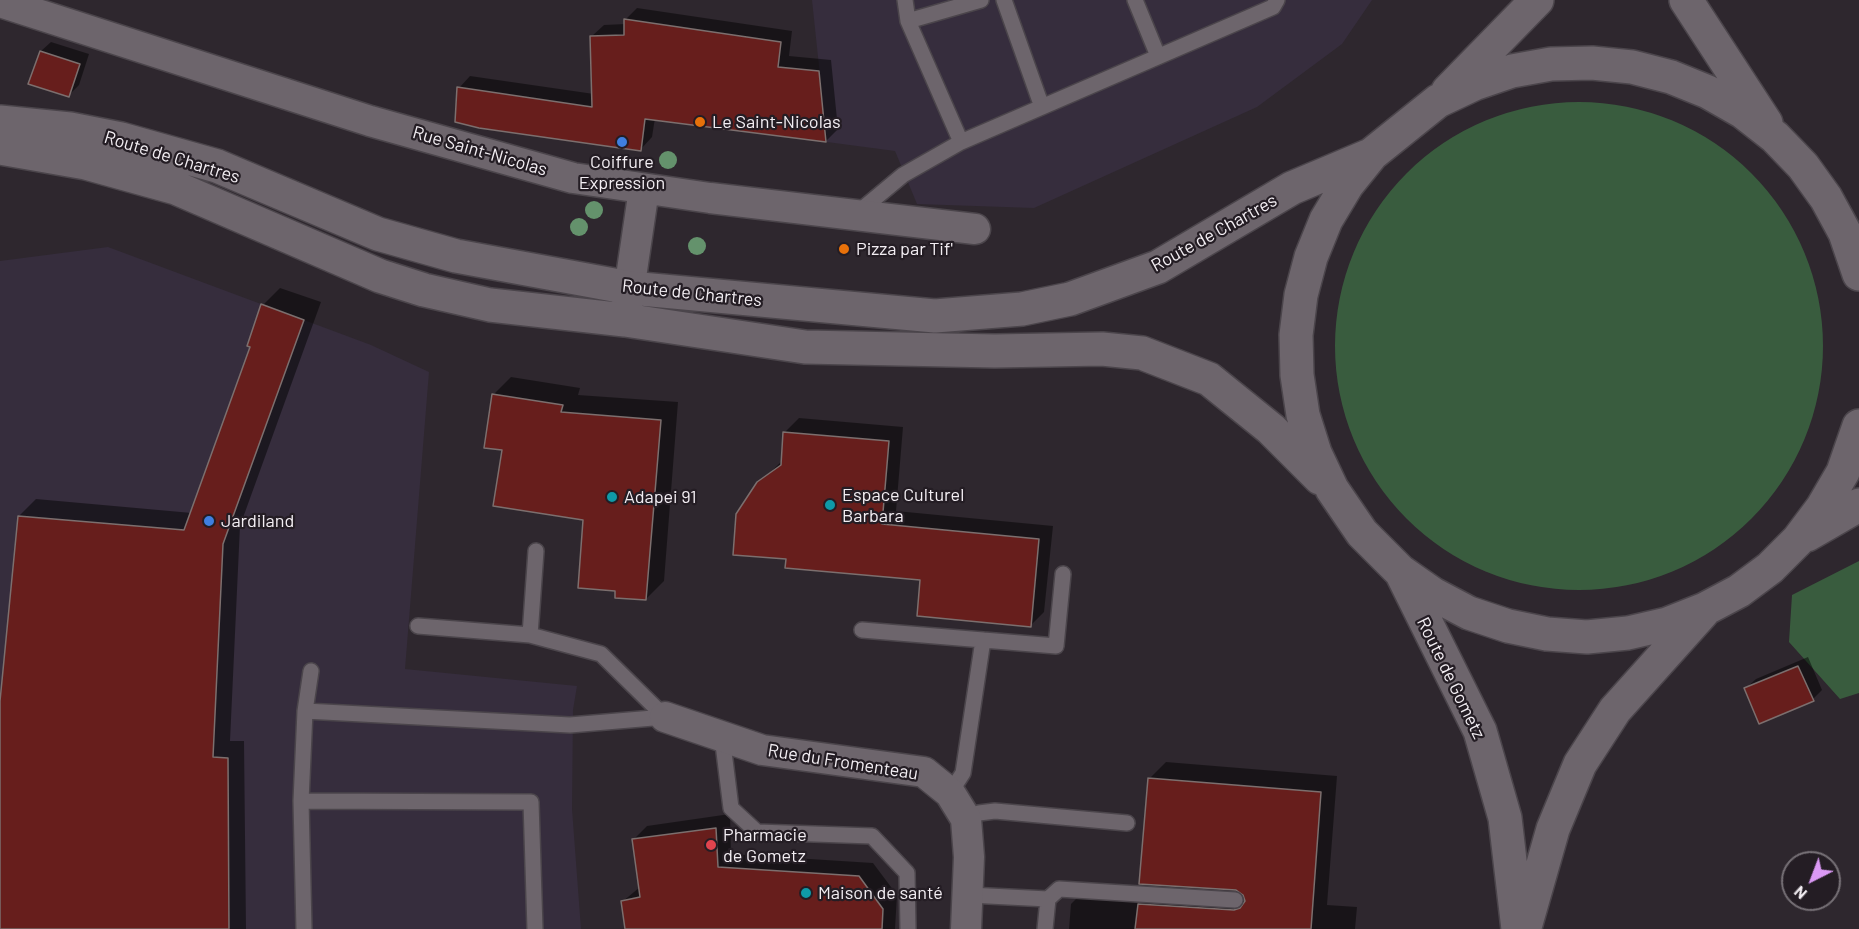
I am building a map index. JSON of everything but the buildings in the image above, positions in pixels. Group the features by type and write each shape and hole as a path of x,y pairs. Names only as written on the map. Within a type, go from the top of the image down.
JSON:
{"main road":[{"path":"1537,0 1438,101 1372,154 1347,185 1326,220 1311,257 1300,295 1296,335 1297,375 1303,415 1315,453 1332,489 1362,533 1400,571 1433,594 1469,613 1508,626 1547,634 1587,637 1628,633 1667,624 1706,609 1755,579 1798,540 1822,508 1843,472 1859,426"},
{"path":"1686,0 1775,137 1808,174 1852,239 1859,274"},
{"path":"1438,101 1474,84 1551,64 1592,63 1632,67 1671,77 1708,92 1743,112 1775,137"},
{"name":"Route de Chartres","path":"0,122 70,129 122,139 217,166 388,237 456,256 630,288 936,316 1022,309 1070,299 1158,267 1292,188 1372,154"},
{"name":"Route de Chartres","path":"0,148 86,163 176,188 380,276 424,290 490,305 625,320 805,346 995,351 1102,349 1143,353 1209,379 1271,429 1332,489"},
{"path":"1798,540 1859,505"},
{"name":"Route de Gometz","path":"1400,571 1480,731 1505,818 1515,887 1518,929"},
{"path":"1524,929 1553,829 1580,764 1615,710 1706,609"}],"street":[{"name":"Rue Saint-Nicolas","path":"0,2 370,121 573,178 644,189 975,229"},
{"path":"625,320 644,189"},
{"name":"Rue du Fromenteau","path":"665,717 762,750 924,772 950,792 966,819 969,896 966,929"}],"lane":[{"path":"906,0 909,21 961,142"},
{"path":"909,21 981,0"},
{"path":"1004,0 1042,106"},
{"path":"1135,0 1158,56"},
{"path":"854,215 903,175 961,142 1273,7 1277,0"},
{"path":"530,635 536,551"},
{"path":"862,630 1056,646 1063,574"},
{"path":"418,626 530,635 601,654 665,717"},
{"path":"950,792 963,773 983,640"},
{"path":"304,929 301,801 305,711 311,671"},
{"path":"305,711 570,726 665,717"},
{"path":"722,736 731,808 757,832 872,836 907,873 908,929"},
{"path":"301,801 531,802 535,929"},
{"path":"966,819 980,813 995,811 1127,823"},
{"path":"969,896 1048,898 1059,889 1235,900"},
{"path":"1045,929 1048,898"}],"shaded area":[{"path":"812,0 1372,0 1342,44 1257,107 1034,208 917,204 895,151 827,142"},
{"name":"Jardiland","path":"108,247 371,345 429,372 405,669 577,686 573,710 572,809 581,929 0,929 0,261"}],"green space":[{"path":"1579,102 1627,107 1650,113 1694,131 1734,157 1768,191 1794,231 1812,275 1822,322 1823,346 1818,394 1812,417 1794,461 1768,501 1734,535 1694,561 1650,579 1603,589 1579,590 1531,585 1508,579 1464,561 1424,535 1390,501 1364,461 1346,417 1336,370 1335,346 1340,298 1346,275 1364,231 1390,191 1424,157 1464,131 1508,113 1555,103"},
{"path":"1859,561 1859,693 1840,699 1789,642 1792,595"}],"place":[{"name":"Le Saint-Nicolas","path":"700,122"},
{"name":"Coiffure Expression","path":"622,142"},
{"name":"Pizza par Tif'","path":"844,249"},
{"name":"Adapei 91","path":"612,497"},
{"name":"Espace Culturel Barbara","path":"830,505"},
{"name":"Jardiland","path":"209,521"},
{"name":"Pharmacie de Gometz","path":"711,845"},
{"name":"Maison de santé","path":"806,893"}]}
